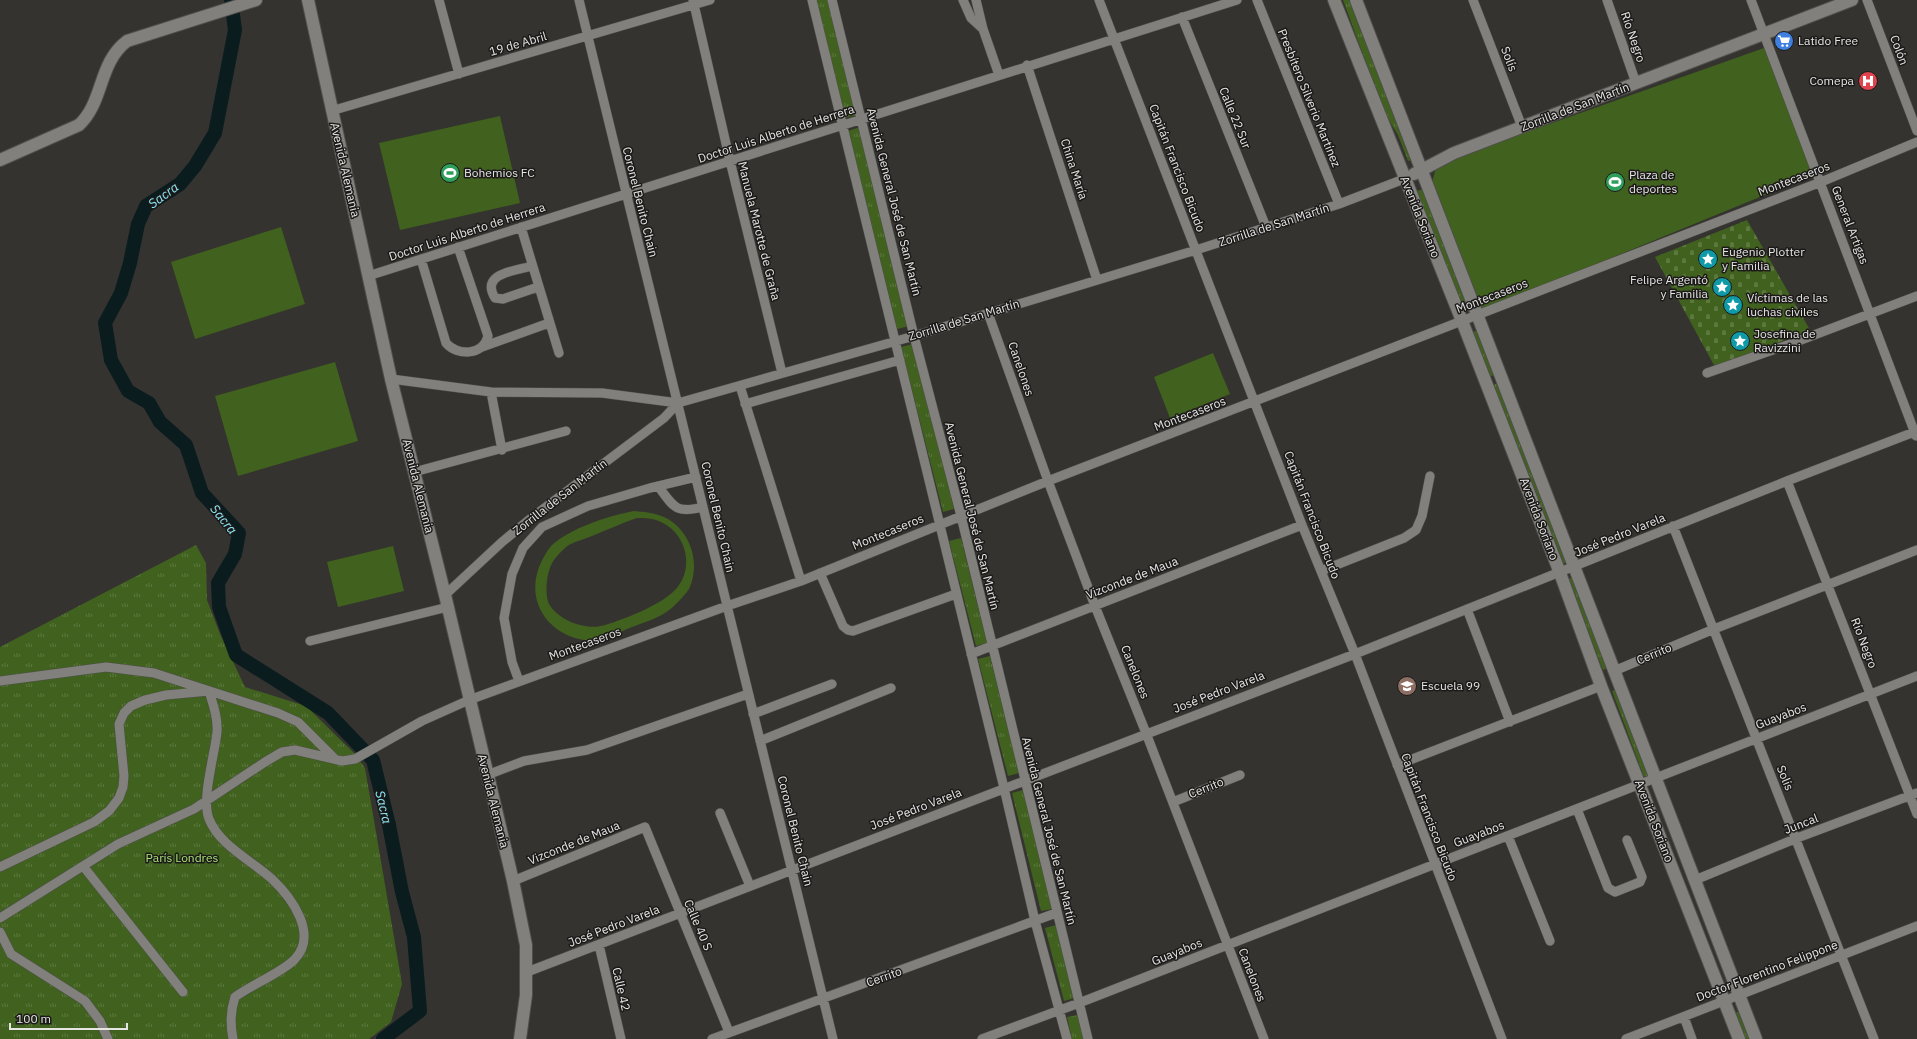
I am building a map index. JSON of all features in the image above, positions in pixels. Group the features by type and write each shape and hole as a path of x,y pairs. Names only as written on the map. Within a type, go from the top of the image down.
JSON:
{"street":[{"name":"Avenida Alemania","path":"308,0 331,111 391,379 448,607 513,881 526,945 526,995 520,1039"},
{"path":"439,0 459,74"},
{"name":"Coronel Benito Chain","path":"579,0 833,1039"},
{"name":"19 de Abril","path":"331,111 587,37 694,2 710,0"},
{"path":"812,0 896,341 1035,921 1061,1010 1067,1039"},
{"name":"Avenida General José de San Martín","path":"832,0 914,336 961,516 1056,913 1088,1039"},
{"path":"963,0 971,18 983,28"},
{"path":"976,0 983,28 999,75"},
{"name":"Capitán Francisco Bicudo","path":"1099,0 1256,402 1302,525 1355,654 1502,1039"},
{"name":"Doctor Luis Alberto de Herrera","path":"368,276 843,124 1182,18 1213,4 1237,0"},
{"name":"Presbítero Silverio Martínez","path":"1257,0 1339,204"},
{"name":"Avenida Soriano","path":"1334,0 1485,380 1560,573 1601,686 1739,1039"},
{"name":"Avenida Soriano","path":"1356,0 1420,170 1756,1039"},
{"name":"Solís","path":"1473,0 1522,127"},
{"name":"Río Negro","path":"1607,0 1636,83"},
{"name":"General Artigas","path":"1751,0 1916,433"},
{"name":"Zorrilla de San Martín","path":"391,379 491,392 602,393 678,403 914,336 1196,250 1339,204 1404,179 1454,153 1852,0"},
{"name":"Colón","path":"1866,0 1917,131"},
{"path":"0,160 79,125 86,119 110,58 118,48 127,41 217,11 253,1"},
{"name":"Manuela Marotte de Graña","path":"694,2 730,161 782,373"},
{"name":"Calle 22 Sur","path":"1182,18 1266,227"},
{"name":"China María","path":"1027,66 1097,280"},
{"name":"Montecaseros","path":"336,760 342,762 355,759 422,721 469,700 820,573 961,516 1820,182 1917,142"},
{"path":"520,227 559,353"},
{"path":"458,247 488,336 487,341 482,347"},
{"path":"422,259 446,343 451,349 462,353 549,322"},
{"path":"532,266 496,276 491,282 490,290 495,298 502,299 538,287"},
{"path":"1707,373 1793,343 1917,296"},
{"name":"Canelones","path":"988,313 1048,482 1095,606 1173,802 1264,1039"},
{"path":"745,404 900,360"},
{"path":"1485,380 1499,374"},
{"path":"740,386 801,580"},
{"path":"491,392 502,450"},
{"name":"Zorrilla de San Martín","path":"445,595 508,538 561,495 664,418 678,403"},
{"path":"414,472 502,450 566,431"},
{"name":"José Pedro Varela","path":"527,972 1355,654 1787,481 1916,433"},
{"path":"1321,571 1404,538 1416,530 1422,516 1430,476"},
{"path":"518,681 512,662 504,618 512,574 523,548 542,527 581,509 658,486 696,477"},
{"name":"Río Negro","path":"1787,481 1870,693 1913,794 1917,814"},
{"path":"658,486 670,502 679,509 688,510 703,507"},
{"name":"Vizconde de Maua","path":"971,654 1302,525"},
{"name":"Solís","path":"1673,526 1797,838 1874,1039"},
{"name":"Cerrito","path":"1397,765 1601,686 1614,671 1714,629 1917,550"},
{"path":"820,573 843,626 848,630 853,631 956,594"},
{"path":"310,641 448,607"},
{"path":"1467,609 1510,722"},
{"path":"0,681 106,667 154,673 278,713 298,722 336,760"},
{"name":"Guayabos","path":"982,1039 1061,1010 1870,693 1917,676"},
{"path":"753,714 832,684"},
{"path":"760,741 891,688"},
{"path":"209,691 215,712 217,730 207,801 208,818 217,833 241,855 272,879 286,894 299,914 304,930 304,944 295,959 235,997 231,1009 230,1022 233,1039"},
{"path":"0,867 94,822 110,811 119,798 123,788 124,776 119,724 124,713 131,706 145,700 166,695 209,691"},
{"path":"487,775 524,761 587,750 748,694"},
{"path":"0,918 118,844 194,809 282,752 295,750 336,760"},
{"name":"Cerrito","path":"1173,802 1240,775"},
{"name":"Juncal","path":"1695,880 1797,838 1913,794"},
{"path":"1577,809 1608,888 1615,892 1640,882 1642,877 1627,840"},
{"path":"720,813 750,886"},
{"name":"Vizconde de Maua","path":"513,881 645,827"},
{"name":"Calle 40 S","path":"645,827 729,1032"},
{"path":"1508,836 1550,941"},
{"path":"82,866 184,992"},
{"name":"Cerrito","path":"712,1039 824,1000 1056,913"},
{"name":"Doctor Florentino Felippone","path":"1626,1039 1917,926"},
{"path":"0,932 11,954 85,1001 100,1021 108,1039"},
{"name":"Calle 42","path":"599,945 621,1039"},
{"path":"1684,1017 1692,1039"}],"green space":[{"path":"816,0 829,0 857,115 845,118"},
{"path":"1343,0 1352,0 1411,160 1408,161 1398,135 1385,114"},
{"name":"Plaza de deportes","path":"1764,48 1813,171 1809,177 1484,310 1479,308 1431,186 1436,168 1445,161"},
{"name":"Bohemios FC","path":"500,116 520,203 400,230 379,143"},
{"path":"860,127 909,326 897,329 848,131"},
{"path":"1423,189 1470,310 1464,313 1417,191"},
{"path":"1747,220 1810,330 1715,367 1655,257"},
{"path":"281,227 305,304 195,339 171,262"},
{"path":"1478,330 1494,375 1489,377 1473,332"},
{"path":"913,344 954,509 943,512 901,347"},
{"path":"1213,353 1230,394 1170,418 1154,377"},
{"path":"335,362 358,441 238,476 215,396"},
{"path":"1497,383 1567,562 1562,564 1491,386"},
{"path":"634,511 658,515 675,524 682,531 694,559 694,569 689,589 668,611 651,620 612,636 590,641 571,637 560,631 551,623 543,614 538,604 535,592 539,567 549,548 568,534 579,528","holes":["637,518 652,519 661,522 670,528 682,543 686,562 685,572 681,582 675,590 669,596 652,606 622,619 598,627 590,627 574,623 559,615 549,604 547,599 548,575 556,558 569,545"]},
{"path":"961,538 987,643 976,646 949,541"},
{"name":"París Londres","path":"196,545 206,563 207,600 220,634 245,687 306,706 355,754 365,768 402,984 391,1022 369,1039 0,1039 0,647"},
{"path":"393,546 404,591 338,607 327,562"},
{"path":"1573,577 1608,668 1603,670 1568,579"},
{"path":"990,656 1019,773 1008,776 978,659"},
{"path":"1617,689 1649,775 1644,777 1612,691"},
{"path":"1023,790 1052,909 1041,911 1012,793"},
{"path":"1056,925 1075,998 1064,1001 1045,928"},
{"path":"1740,1011 1752,1039 1746,1039 1735,1013"},
{"path":"1078,1015 1084,1039 1072,1039 1067,1017"}],"waterway":[{"name":"Sacra","path":"231,0 235,30 215,133 195,166 180,184 146,206 138,224 130,263 121,293 105,323 111,360 128,391 149,403 160,422 186,445 202,493 239,533 235,554 218,583 219,607 236,655 328,713 373,760 389,825 402,892 414,937 420,1011 383,1039"}],"place":[{"name":"Latido Free","path":"1784,41"},
{"name":"Comepa","path":"1868,81"},
{"name":"Bohemios FC","path":"450,173"},
{"name":"Plaza de deportes","path":"1615,182"},
{"name":"Eugenio Plotter y Familia","path":"1708,259"},
{"name":"Felipe Argentó y Familia","path":"1722,287"},
{"name":"Víctimas de las luchas civiles","path":"1733,305"},
{"name":"Josefina de Ravizzini","path":"1740,341"},
{"name":"Escuela 99","path":"1407,686"}]}
